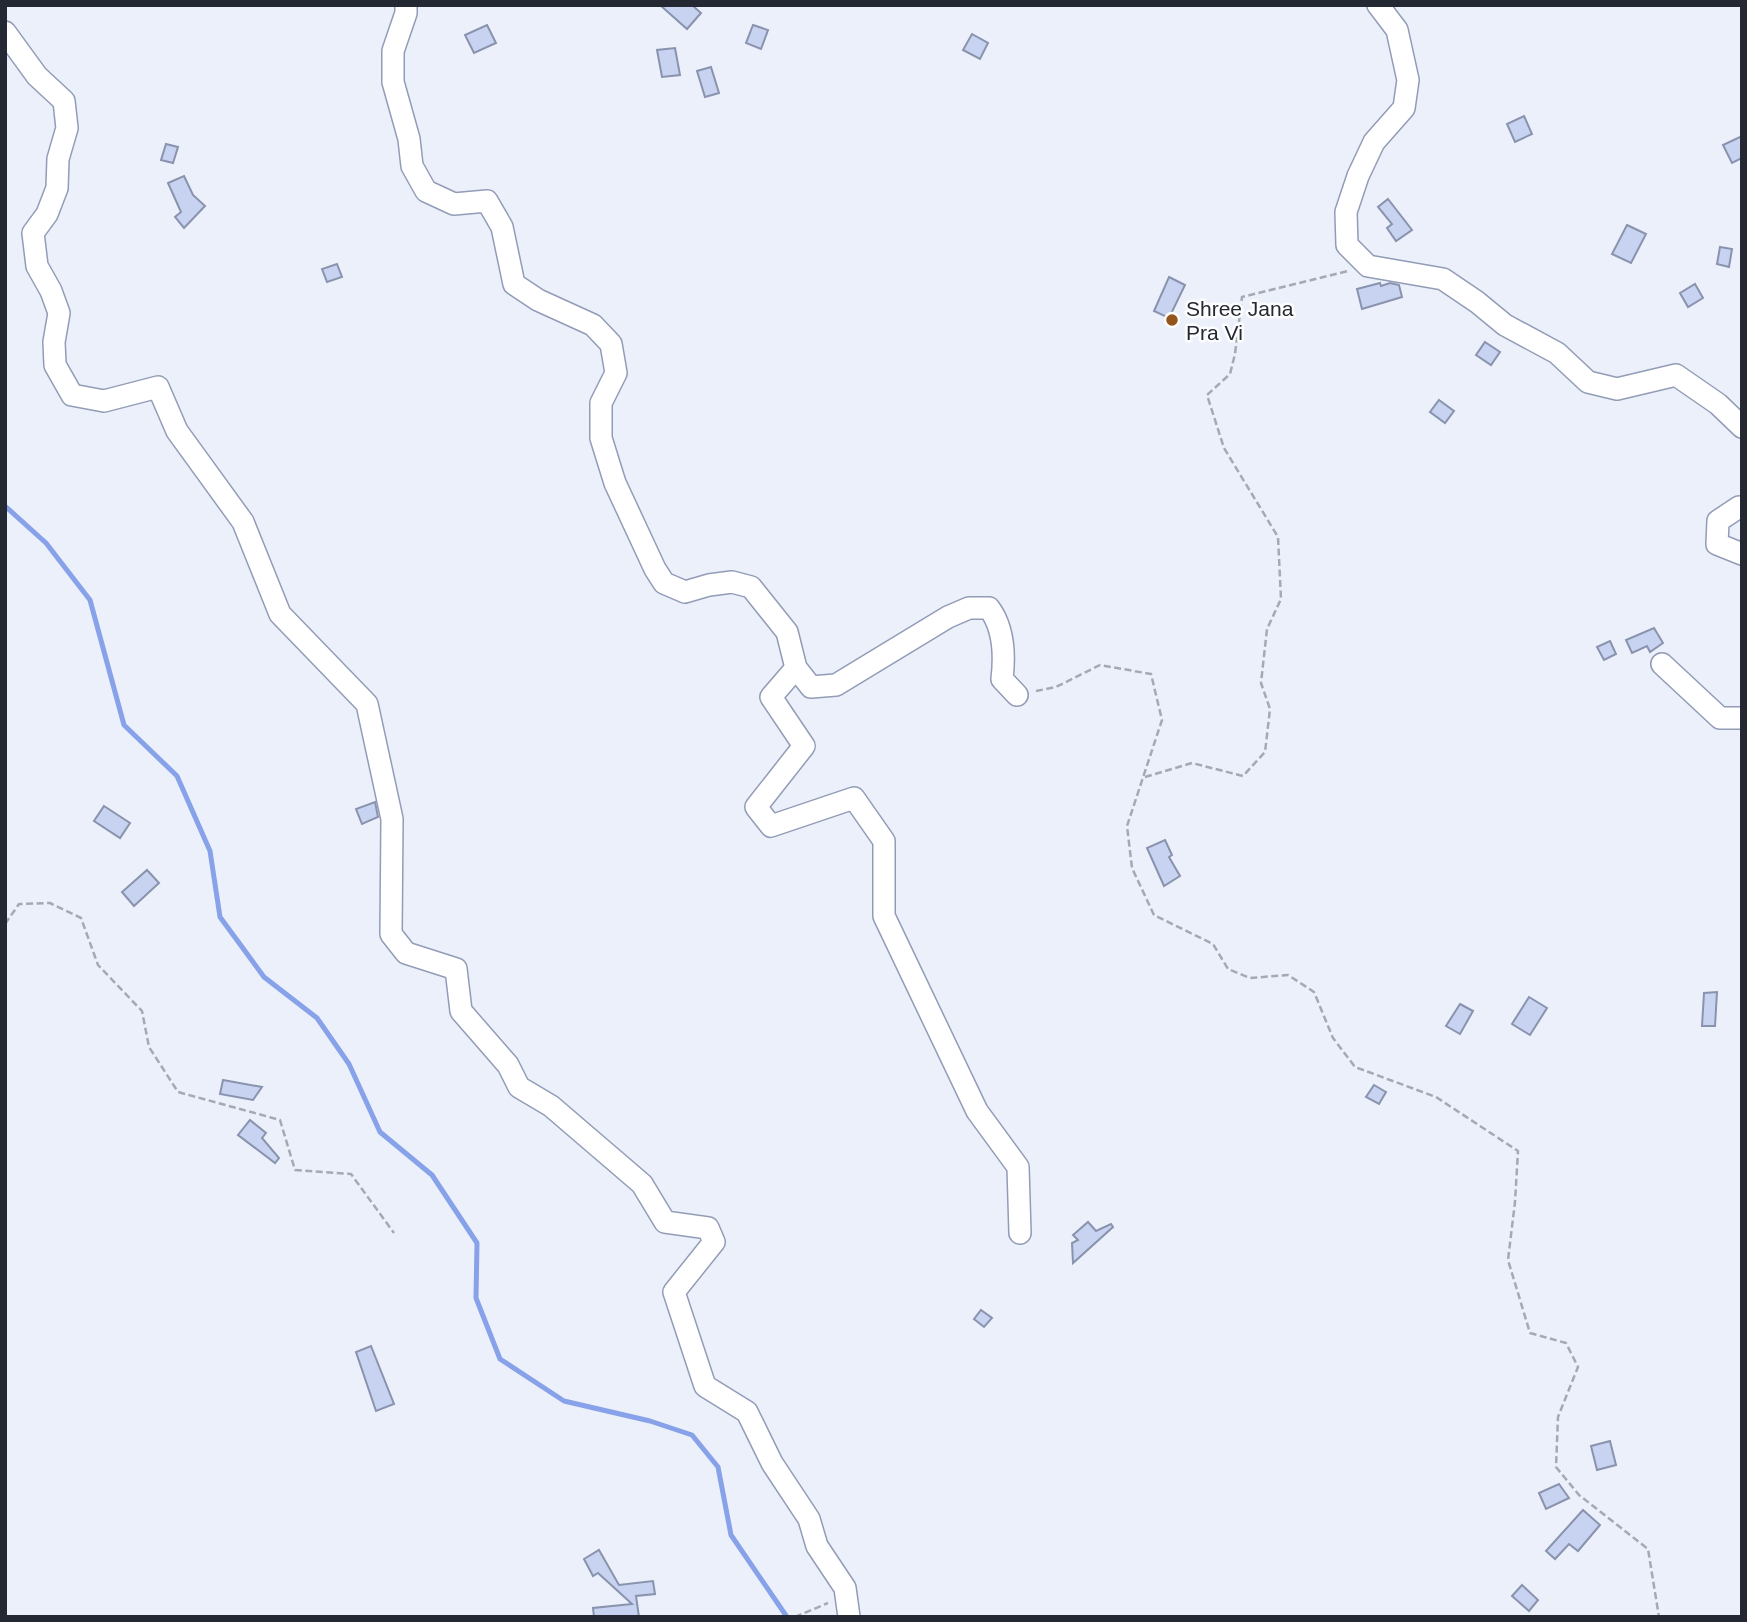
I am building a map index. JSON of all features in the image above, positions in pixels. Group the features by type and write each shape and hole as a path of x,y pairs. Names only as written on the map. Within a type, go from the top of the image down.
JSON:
{"street":[{"path":"406,5 406,13 393,51 393,82 409,139 412,166 426,191 454,204 487,201 502,227 514,284 538,300 593,325 611,344 616,373 601,403 601,438 615,483 654,569 664,583 685,592 732,582 751,587 787,632 796,668 811,687 835,685 948,617 969,608 989,608 997,618 1005,652 1002,679 1017,695"},
{"path":"1378,5 1397,30 1408,80 1405,108 1374,142 1346,212 1347,245 1368,266 1443,279 1505,325 1556,353 1588,382 1616,389 1675,375 1718,404 1742,427"},
{"path":"5,32 37,76 64,101 67,128 58,159 57,188 47,214 33,233 37,265 51,291 58,313 54,342 55,365 72,395 104,401 158,387 177,431 243,522 280,614 367,704 392,819 391,934 406,953 456,969 461,1011 508,1065 519,1087 551,1106 642,1184 665,1222 708,1228 714,1242 674,1292 705,1386 747,1412 772,1463 809,1519 817,1546 845,1588 849,1617"},
{"path":"1741,508 1718,521 1717,544 1742,554"},
{"path":"1662,664 1720,718 1742,718"},
{"path":"796,668 771,696 804,746 756,807 771,826 855,799 884,841 884,916 977,1111 1018,1167 1020,1233"}],"path":[{"path":"1144,777 1192,763 1243,776 1265,752 1270,709 1261,683 1267,629 1281,599 1278,537 1224,448 1207,396 1230,373 1242,297 1368,266"},
{"path":"1017,695 1056,687 1100,664 1151,674 1162,720 1127,826 1132,868 1154,915 1213,944 1228,969 1250,978 1288,975 1314,992 1333,1038 1355,1067 1436,1097 1518,1151 1516,1202 1508,1260 1514,1284 1530,1333 1566,1343 1578,1367 1558,1417 1556,1467 1579,1495 1648,1549 1659,1617"},
{"path":"5,924 19,904 50,903 81,918 98,965 142,1011 149,1048 178,1092 280,1120 295,1170 351,1174 394,1233"},
{"path":"795,1617 829,1603"}],"building":[{"path":"660,5 692,5 701,13 687,29"},
{"path":"487,25 496,43 474,53 465,35"},
{"path":"753,25 768,30 761,49 746,43"},
{"path":"972,34 988,43 980,59 963,50"},
{"path":"675,48 680,75 662,77 657,50"},
{"path":"711,67 719,93 705,97 697,71"},
{"path":"1524,116 1532,134 1515,142 1507,124"},
{"path":"1742,136 1742,158 1732,163 1723,145"},
{"path":"166,144 178,147 173,163 161,160"},
{"path":"184,176 193,195 205,206 184,228 175,217 181,212 168,183"},
{"path":"1388,199 1412,230 1396,241 1387,228 1392,224 1378,207"},
{"path":"1627,225 1646,234 1631,263 1612,254"},
{"path":"1720,247 1732,249 1729,267 1717,264"},
{"path":"337,264 342,277 327,282 322,269"},
{"path":"1169,277 1185,285 1169,318 1154,311"},
{"path":"1380,283 1381,286 1390,283 1399,285 1402,297 1362,309 1357,289"},
{"path":"1695,284 1703,298 1688,307 1680,293"},
{"path":"1485,342 1500,352 1491,365 1476,355"},
{"path":"1439,400 1454,411 1445,423 1430,412"},
{"path":"1654,628 1663,643 1650,652 1647,646 1632,653 1626,640"},
{"path":"1610,641 1616,654 1604,660 1597,647"},
{"path":"375,802 378,817 362,824 356,809"},
{"path":"104,806 130,823 120,838 94,821"},
{"path":"1165,840 1172,855 1169,857 1180,876 1164,886 1147,848"},
{"path":"147,870 159,883 134,906 122,892"},
{"path":"1717,992 1715,1026 1702,1026 1704,993"},
{"path":"1529,997 1547,1008 1530,1035 1512,1024"},
{"path":"1460,1004 1473,1011 1460,1034 1446,1026"},
{"path":"223,1080 262,1087 253,1100 220,1094"},
{"path":"1374,1085 1386,1092 1379,1104 1366,1097"},
{"path":"250,1120 266,1133 262,1138 279,1158 275,1163 238,1135"},
{"path":"1088,1222 1096,1231 1111,1224 1113,1227 1073,1263 1072,1243 1078,1240 1073,1235"},
{"path":"981,1310 992,1318 984,1327 974,1319"},
{"path":"371,1346 394,1404 376,1411 356,1352"},
{"path":"1610,1441 1616,1465 1597,1470 1591,1446"},
{"path":"1559,1484 1569,1498 1546,1509 1539,1493"},
{"path":"1583,1510 1600,1525 1578,1551 1569,1544 1555,1559 1546,1551"},
{"path":"599,1550 619,1585 653,1581 655,1594 636,1596 639,1617 594,1617 593,1608 632,1604 598,1573 593,1576 584,1559"},
{"path":"1522,1585 1538,1600 1529,1611 1512,1596"}],"waterway":[{"path":"5,506 46,543 90,600 124,725 177,776 210,851 220,917 264,977 317,1018 349,1064 380,1132 432,1175 477,1243 476,1298 500,1359 564,1401 650,1421 692,1435 718,1467 731,1535 787,1617"}],"place":[{"name":"Shree Jana Pra Vi","path":"1172,320"}]}
